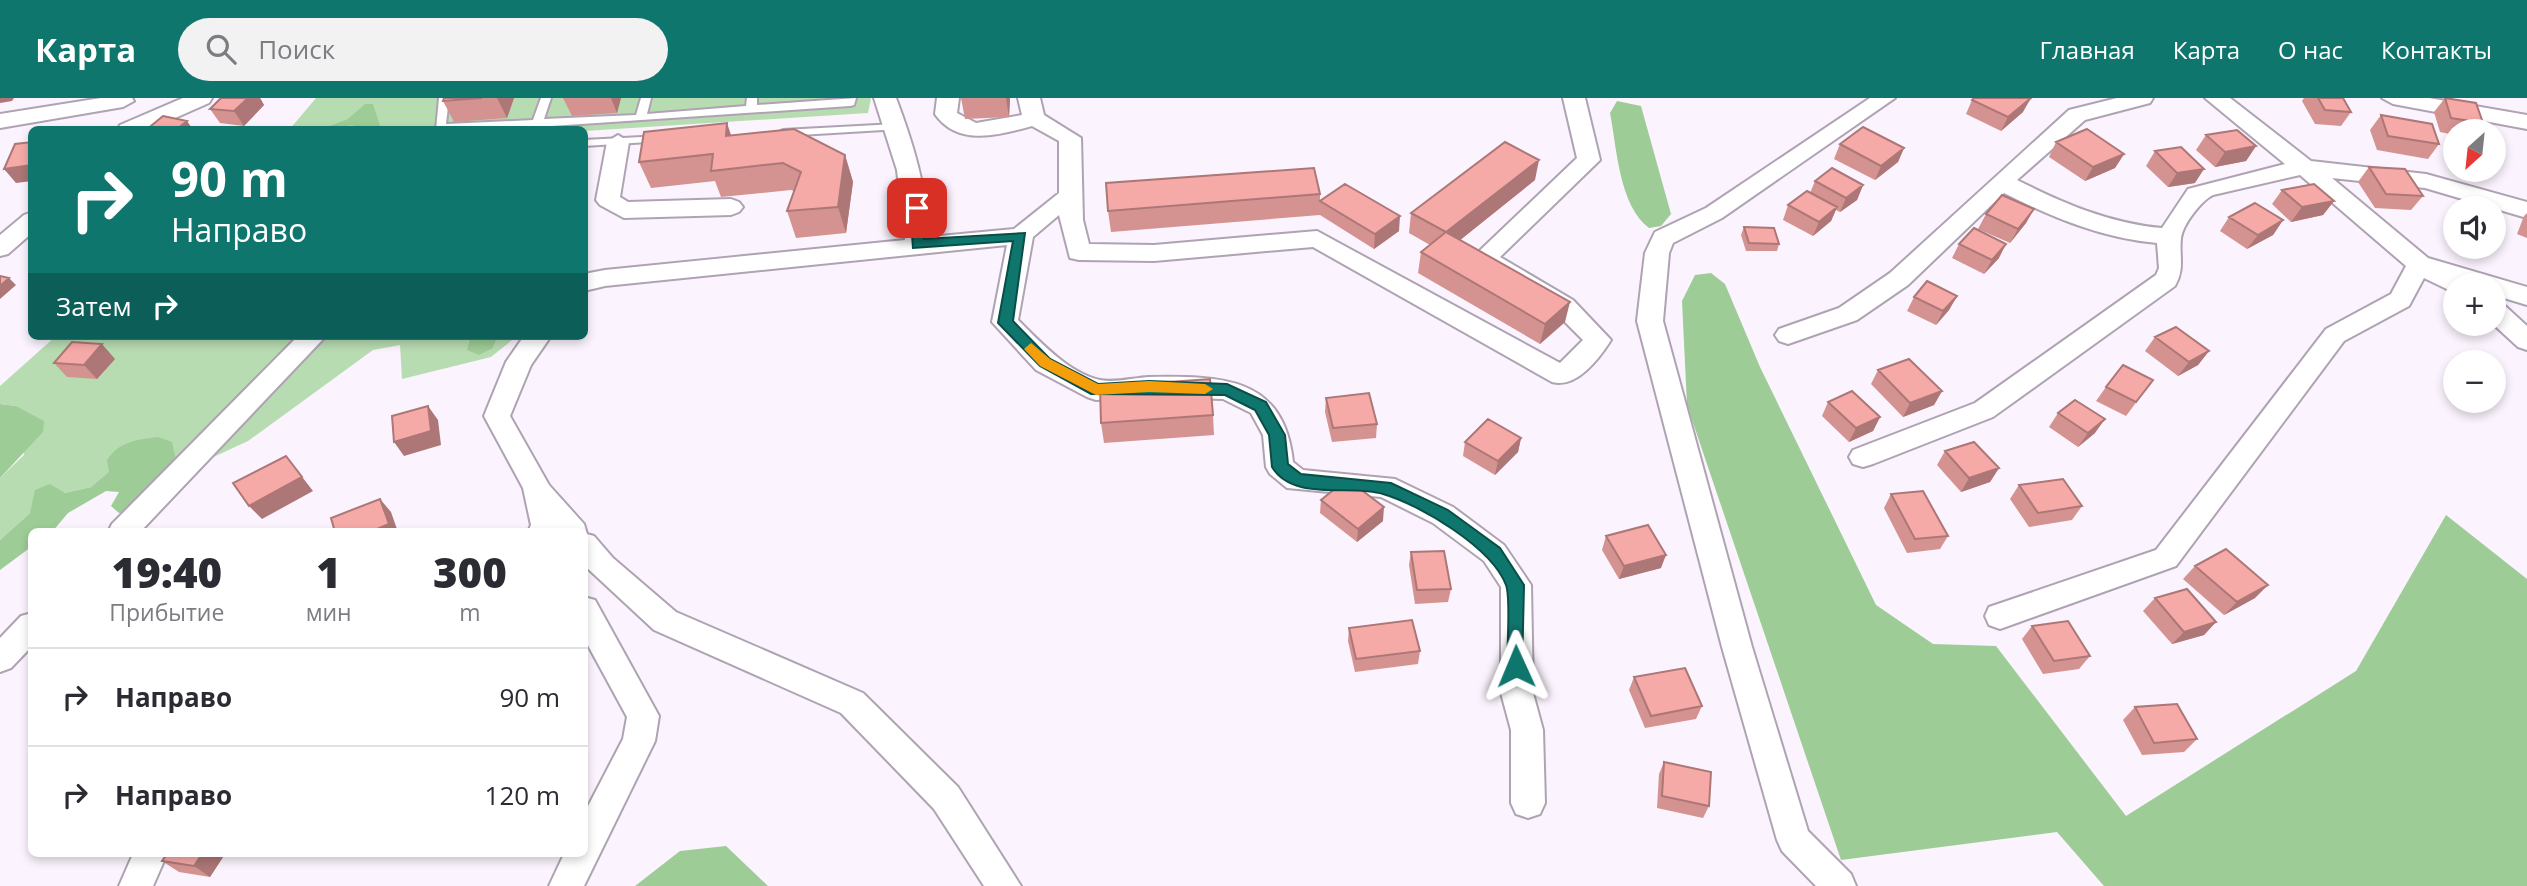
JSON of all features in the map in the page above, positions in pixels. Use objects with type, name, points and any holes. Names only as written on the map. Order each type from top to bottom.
[{"type":"street","points":[[137,126],[201,98]]},
{"type":"street","points":[[885,98],[897,127],[917,208],[917,244]]},
{"type":"street","points":[[948,98],[946,114],[952,122],[962,127],[1001,128],[1032,108],[1070,138],[1071,220],[1079,252],[1154,253],[1317,239],[1561,375],[1577,365],[1598,340],[1564,306],[1484,258],[1589,160],[1574,98]]},
{"type":"street","points":[[1839,886],[1794,840],[1737,647],[1650,321],[1657,253],[1663,238],[1714,213],[1884,98]]},
{"type":"street","points":[[1788,335],[1848,314],[1899,279],[2077,116],[2142,98]]},
{"type":"street","points":[[2216,98],[2331,188],[2419,264],[2443,278]]},
{"type":"street","points":[[2393,98],[2527,122]]},
{"type":"street","points":[[0,121],[124,100],[114,126]]},
{"type":"street","points":[[618,142],[608,200],[624,210],[731,207]]},
{"type":"street","points":[[1863,457],[1984,410],[2166,279],[2171,268],[2169,236],[2191,199],[2206,189],[2302,167],[2426,181],[2527,210]]},
{"type":"street","points":[[2002,182],[2091,225],[2113,231],[2169,236]]},
{"type":"street","points":[[588,282],[917,244],[1021,236],[1070,196]]},
{"type":"street","points":[[0,248],[28,224]]},
{"type":"street","points":[[1021,236],[1005,323],[1045,363],[1096,390],[1149,387],[1227,390],[1260,406],[1277,435],[1280,467],[1297,480],[1385,487],[1443,515],[1494,553],[1516,585],[1517,693],[1527,730],[1528,803]]},
{"type":"street","points":[[2419,264],[2449,273]]},
{"type":"street","points":[[2000,616],[2166,558],[2335,335],[2400,300],[2419,264]]},
{"type":"street","points":[[2506,290],[2527,296]]},
{"type":"street","points":[[2506,321],[2527,341]]},
{"type":"street","points":[[126,528],[309,340]]},
{"type":"street","points":[[535,340],[519,362],[497,416],[537,488],[552,528]]},
{"type":"street","points":[[588,549],[603,566],[665,621],[852,703],[946,798],[1004,886]]},
{"type":"street","points":[[588,616],[643,716],[639,741],[588,841]]},
{"type":"street","points":[[0,659],[28,629]]},
{"type":"street","points":[[136,886],[149,857]]},
{"type":"street","points":[[566,886],[580,857]]},
{"type":"lane","points":[[440,126],[444,98]]},
{"type":"lane","points":[[537,124],[546,98]]},
{"type":"lane","points":[[641,118],[646,98]]},
{"type":"lane","points":[[488,126],[641,118],[752,104],[850,103],[851,98]]},
{"type":"lane","points":[[771,133],[897,127]]},
{"type":"lane","points":[[588,143],[674,139]]},
{"type":"green space","points":[[316,98],[871,98],[868,113],[588,131],[588,126],[292,126]]},
{"type":"green space","points":[[1617,101],[1641,106],[1671,214],[1661,226],[1649,228],[1639,218],[1625,191],[1610,113]]},
{"type":"green space","points":[[365,104],[373,104],[380,126],[330,126],[348,119]]},
{"type":"green space","points":[[1711,273],[1725,284],[1760,367],[1876,605],[1933,644],[1996,646],[2126,816],[2356,671],[2446,515],[2527,579],[2527,886],[2104,886],[2057,832],[1841,860],[1687,405],[1682,301],[1695,275]]},
{"type":"green space","points":[[52,340],[471,340],[493,348],[496,340],[512,340],[491,357],[402,379],[400,345],[373,350],[248,441],[179,473],[110,472],[91,487],[65,493],[30,513],[0,540],[0,478],[24,455],[16,406],[0,404],[0,386]]},
{"type":"green space","points":[[470,340],[496,340],[493,348],[479,355],[467,350]]},
{"type":"green space","points":[[0,404],[16,406],[44,421],[43,432],[0,478]]},
{"type":"green space","points":[[158,437],[172,442],[179,473],[136,510],[119,513],[111,506],[119,492],[106,491],[68,513],[55,528],[28,528],[28,549],[0,570],[0,540],[30,513],[35,490],[50,484],[65,493],[91,487],[109,472],[107,460],[112,454],[123,445]]},
{"type":"green space","points":[[726,846],[768,886],[635,886],[680,851]]},
{"type":"building","points":[[221,98],[248,98],[234,111],[210,109]]},
{"type":"building","points":[[444,98],[482,98],[443,101]]},
{"type":"building","points":[[2031,98],[2008,117],[1972,100]]},
{"type":"building","points":[[2318,98],[2343,98],[2351,112],[2325,110]]},
{"type":"building","points":[[2445,98],[2476,103],[2482,119],[2457,119],[2451,118]]},
{"type":"building","points":[[2381,115],[2432,124],[2439,144],[2388,136]]},
{"type":"building","points":[[163,116],[187,121],[181,126],[151,126]]},
{"type":"building","points":[[727,123],[726,136],[794,129],[845,155],[838,207],[787,211],[801,172],[783,163],[711,171],[713,154],[639,162],[644,132]]},
{"type":"building","points":[[1863,127],[1904,148],[1881,166],[1840,144]]},
{"type":"building","points":[[2087,129],[2124,154],[2093,167],[2056,142]]},
{"type":"building","points":[[2237,130],[2256,146],[2225,152],[2206,135]]},
{"type":"building","points":[[28,142],[28,166],[4,169],[15,144]]},
{"type":"building","points":[[1505,142],[1539,160],[1446,232],[1411,213]]},
{"type":"building","points":[[2181,147],[2204,169],[2177,173],[2155,151]]},
{"type":"building","points":[[2369,167],[2405,169],[2423,196],[2386,194]]},
{"type":"building","points":[[1314,168],[1320,194],[1108,211],[1106,183]]},
{"type":"building","points":[[1832,168],[1863,185],[1846,198],[1815,181]]},
{"type":"building","points":[[1345,184],[1400,216],[1375,234],[1320,201]]},
{"type":"building","points":[[2314,184],[2334,201],[2302,207],[2282,190]]},
{"type":"building","points":[[1807,191],[1837,207],[1819,222],[1788,205]]},
{"type":"building","points":[[2002,195],[2034,209],[2018,229],[1986,214]]},
{"type":"building","points":[[2255,203],[2283,220],[2258,235],[2229,217]]},
{"type":"building","points":[[1744,227],[1774,228],[1779,244],[1749,243]]},
{"type":"building","points":[[1974,228],[2006,244],[1992,260],[1959,244]]},
{"type":"building","points":[[1446,232],[1570,302],[1545,324],[1421,252]]},
{"type":"building","points":[[0,276],[9,278],[0,286]]},
{"type":"building","points":[[1927,281],[1957,296],[1943,311],[1914,297]]},
{"type":"building","points":[[2176,327],[2209,351],[2189,362],[2155,337]]},
{"type":"building","points":[[72,342],[102,344],[84,365],[54,363]]},
{"type":"building","points":[[1909,359],[1942,391],[1910,403],[1878,370]]},
{"type":"building","points":[[2123,365],[2153,380],[2136,402],[2106,387]]},
{"type":"building","points":[[1210,379],[1213,415],[1101,423],[1100,387]]},
{"type":"building","points":[[1852,391],[1880,417],[1856,428],[1828,402]]},
{"type":"building","points":[[1369,393],[1377,424],[1333,428],[1326,398]]},
{"type":"building","points":[[2075,400],[2105,419],[2088,433],[2058,413]]},
{"type":"building","points":[[428,406],[431,431],[394,442],[392,416]]},
{"type":"building","points":[[1488,419],[1521,438],[1498,461],[1465,442]]},
{"type":"building","points":[[1974,442],[1999,468],[1969,478],[1945,451]]},
{"type":"building","points":[[286,456],[302,477],[249,506],[233,483]]},
{"type":"building","points":[[1347,479],[1384,507],[1358,529],[1321,500]]},
{"type":"building","points":[[2063,479],[2082,506],[2038,513],[2019,485]]},
{"type":"building","points":[[1923,491],[1948,536],[1915,539],[1891,494]]},
{"type":"building","points":[[380,499],[389,524],[380,528],[334,528],[331,518]]},
{"type":"building","points":[[1648,525],[1666,555],[1624,566],[1606,536]]},
{"type":"building","points":[[2226,549],[2268,585],[2237,602],[2195,566]]},
{"type":"building","points":[[1444,551],[1451,589],[1417,590],[1411,552]]},
{"type":"building","points":[[2187,589],[2216,622],[2184,632],[2155,598]]},
{"type":"building","points":[[1412,620],[1420,651],[1356,659],[1349,628]]},
{"type":"building","points":[[2068,621],[2090,656],[2054,661],[2032,626]]},
{"type":"building","points":[[1685,668],[1702,706],[1651,716],[1634,677]]},
{"type":"building","points":[[2177,704],[2197,739],[2154,743],[2135,707]]},
{"type":"building","points":[[1664,762],[1711,772],[1709,806],[1662,796]]},
{"type":"building","points":[[165,857],[200,857],[194,866],[162,861]]},
{"type":"slow traffic","points":[[1031,349],[1045,363],[1096,390],[1149,387],[1205,389]]},
{"type":"route","points":[[917,208],[917,244],[1021,236],[1005,323],[1045,363],[1096,390],[1149,387],[1227,390],[1260,406],[1277,435],[1280,467],[1297,480],[1385,487],[1443,515],[1494,553],[1516,585],[1516,666]]}]
